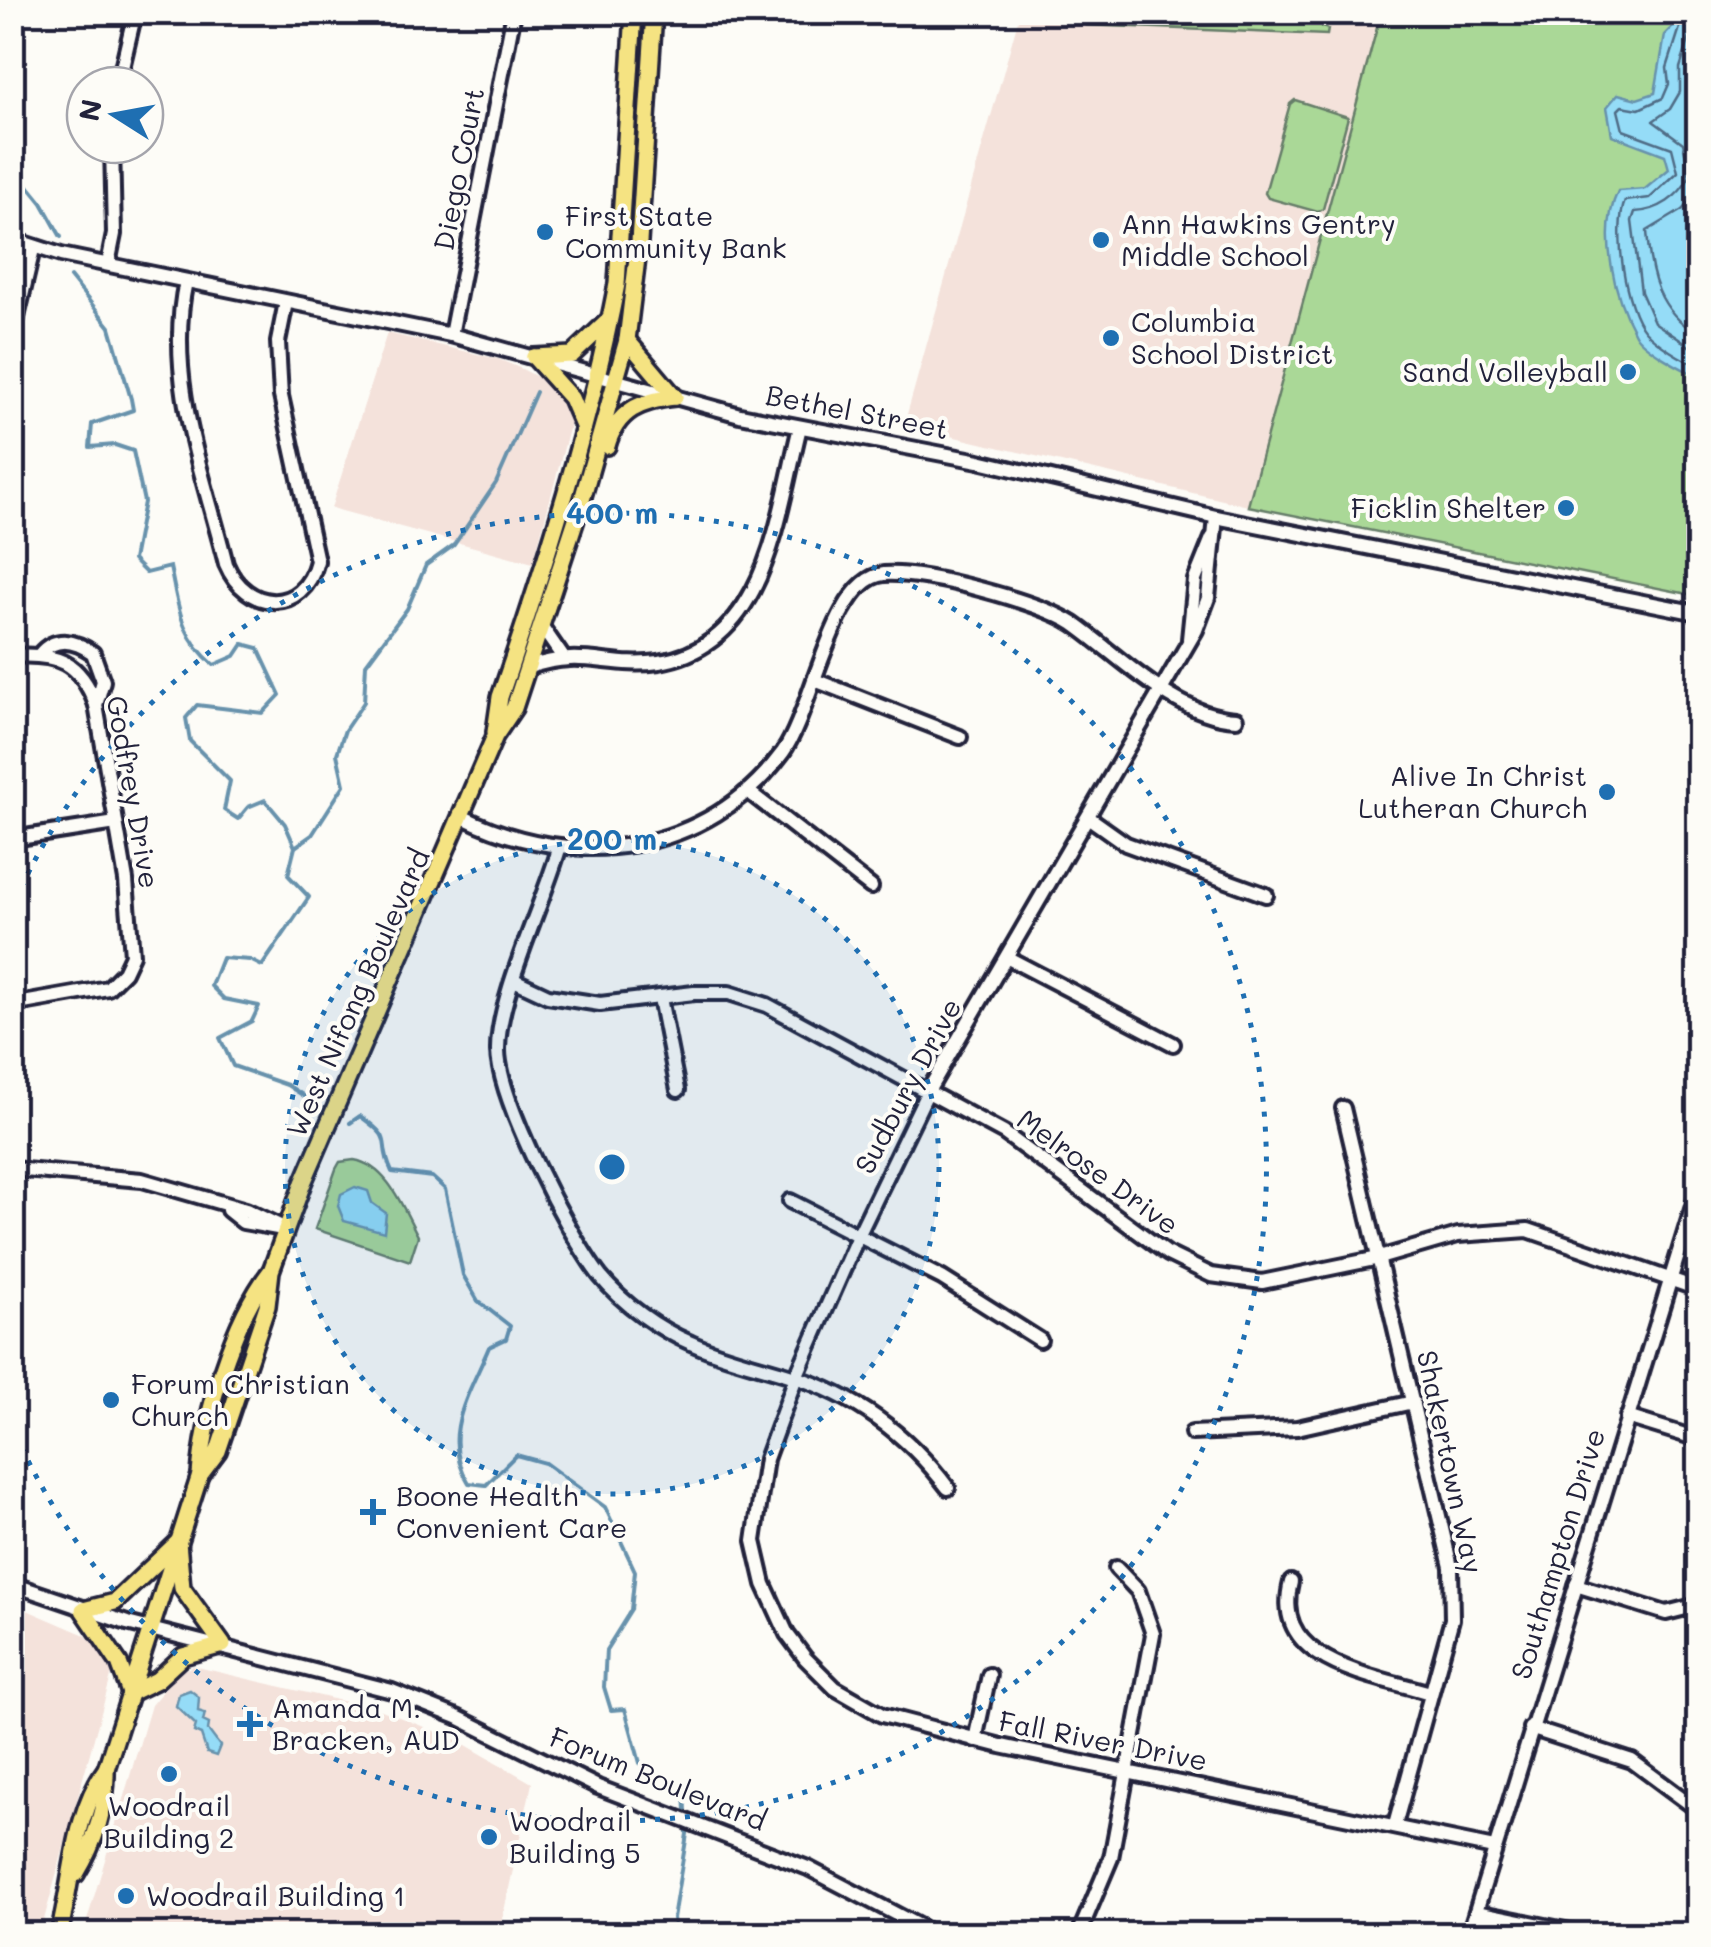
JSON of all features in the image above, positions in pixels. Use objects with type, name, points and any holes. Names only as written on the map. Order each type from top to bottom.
[{"type":"main road","name":"West Nifong Boulevard","points":[[58,1934],[91,1789],[106,1769],[200,1475],[202,1444],[240,1328],[252,1296],[270,1271],[494,736],[500,697],[598,374],[617,284],[634,12]]},
{"type":"main road","points":[[643,12],[641,58],[650,81]]},
{"type":"main road","name":"West Nifong Boulevard","points":[[494,736],[514,708],[529,667],[580,507],[626,340],[639,242],[654,12]]},
{"type":"main road","points":[[534,357],[572,355],[610,318]]},
{"type":"main road","points":[[626,340],[675,397]]},
{"type":"main road","points":[[534,357],[571,398],[583,426]]},
{"type":"main road","points":[[580,507],[592,496],[611,430],[625,412],[643,400],[675,397]]},
{"type":"main road","name":"West Nifong Boulevard","points":[[200,1475],[218,1451],[238,1394],[268,1306],[270,1271]]},
{"type":"main road","points":[[238,1394],[235,1372],[246,1336],[240,1328]]},
{"type":"main road","points":[[178,1542],[182,1588],[223,1646],[184,1656],[157,1680],[130,1693],[119,1663],[84,1610],[115,1602],[178,1542]]},
{"type":"street","points":[[122,65],[134,12]]},
{"type":"street","name":"Diego Court","points":[[451,335],[514,12]]},
{"type":"street","points":[[108,264],[114,234],[112,165]]},
{"type":"street","name":"Bethel Street","points":[[12,239],[33,249],[451,335],[800,427],[980,462],[1216,517],[1698,613]]},
{"type":"street","points":[[12,339],[33,249]]},
{"type":"street","points":[[186,282],[178,332],[178,367],[226,564],[241,590],[272,602],[284,601],[306,586],[316,560],[281,396],[278,342],[286,302]]},
{"type":"street","points":[[529,667],[562,656],[657,662],[702,648],[724,633],[742,613],[757,584],[800,427]]},
{"type":"street","name":"Sudbury Drive","points":[[764,1584],[754,1542],[758,1498],[796,1377],[926,1093],[1189,642],[1208,598],[1216,517]]},
{"type":"street","points":[[463,817],[559,849],[635,847],[696,828],[748,792],[785,749],[854,589],[865,579],[883,574],[918,575],[1070,622],[1202,712],[1236,719]]},
{"type":"street","points":[[542,627],[562,656]]},
{"type":"street","points":[[12,656],[40,654],[48,645],[65,641],[93,653],[104,681],[96,704]]},
{"type":"street","name":"Godfrey Drive","points":[[12,1005],[108,988],[124,972],[132,956],[96,704],[88,685],[70,663],[40,654]]},
{"type":"street","points":[[817,681],[960,738]]},
{"type":"street","points":[[748,792],[871,887]]},
{"type":"street","points":[[1088,818],[1144,852],[1266,895]]},
{"type":"street","points":[[12,838],[116,823]]},
{"type":"street","points":[[559,849],[501,1017],[498,1050],[502,1087],[602,1278],[660,1327],[690,1343],[796,1377],[887,1424],[920,1450],[948,1488]]},
{"type":"street","points":[[1008,958],[1173,1044]]},
{"type":"street","name":"Melrose Drive","points":[[514,980],[548,996],[600,1004],[729,994],[767,1006],[1004,1133],[1168,1254],[1210,1275],[1262,1282],[1379,1258],[1458,1235],[1528,1230],[1698,1289]]},
{"type":"street","points":[[660,998],[678,1090]]},
{"type":"street","name":"Shakertown Way","points":[[1343,1108],[1451,1567],[1452,1619],[1395,1825]]},
{"type":"street","points":[[12,1169],[142,1180],[226,1208],[244,1222],[286,1230]]},
{"type":"street","name":"Southampton Drive","points":[[1468,1934],[1698,1190]]},
{"type":"street","points":[[790,1201],[942,1278],[1040,1340]]},
{"type":"street","points":[[1192,1433],[1297,1428],[1413,1402]]},
{"type":"street","points":[[1628,1417],[1698,1439]]},
{"type":"street","points":[[1078,1934],[1111,1858],[1153,1634],[1138,1591],[1116,1568]]},
{"type":"street","points":[[1291,1582],[1285,1607],[1299,1639],[1326,1660],[1430,1693]]},
{"type":"street","name":"Forum Boulevard","points":[[12,1584],[84,1610],[392,1691],[457,1717],[598,1787],[808,1868],[934,1934]]},
{"type":"street","name":"Fall River Drive","points":[[764,1584],[787,1634],[835,1688],[882,1715],[975,1740],[1494,1848]]},
{"type":"street","points":[[1576,1585],[1666,1612],[1690,1607]]},
{"type":"street","points":[[975,1740],[989,1674]]},
{"type":"street","points":[[1530,1728],[1632,1761],[1698,1810]]},
{"type":"street","points":[[1476,1912],[1584,1934]]},
{"type":"shaded area","name":"Columbia School District","points":[[1020,13],[1381,13],[1248,506],[904,425]]},
{"type":"shaded area","points":[[387,333],[498,359],[522,369],[549,383],[573,414],[533,563],[331,508]]},
{"type":"shaded area","points":[[13,1604],[85,1635],[108,1657],[112,1673],[40,1934],[13,1934]]},
{"type":"shaded area","points":[[193,1666],[384,1711],[459,1741],[532,1783],[499,1934],[83,1934],[151,1705],[179,1672]]},
{"type":"green space","points":[[1337,13],[1322,27],[1328,29],[1327,35],[1086,25],[1087,14]]},
{"type":"green space","points":[[1381,13],[1698,13],[1698,596],[1248,506]]},
{"type":"green space","points":[[1295,100],[1348,117],[1323,209],[1318,212],[1268,198],[1265,193],[1290,104]]},
{"type":"green space","points":[[354,1160],[376,1170],[400,1201],[418,1236],[410,1261],[315,1229],[336,1169],[340,1162]]},
{"type":"green space","points":[[758,1925],[771,1934],[713,1934],[721,1927]]},
{"type":"water","points":[[1676,13],[1698,13],[1698,375],[1664,358],[1635,334],[1615,283],[1609,244],[1612,207],[1618,191],[1645,189],[1669,169],[1665,155],[1612,135],[1607,107],[1618,94],[1637,99],[1655,93],[1665,35],[1674,26]]},
{"type":"water","points":[[355,1187],[368,1191],[372,1203],[386,1213],[384,1232],[344,1221],[338,1206],[341,1194]]},
{"type":"water","points":[[190,1690],[199,1697],[198,1711],[205,1713],[203,1721],[209,1724],[208,1730],[220,1746],[216,1756],[207,1753],[201,1735],[194,1732],[196,1725],[176,1706],[179,1694]]},
{"type":"waterway","points":[[12,166],[42,203],[61,237]]},
{"type":"waterway","points":[[70,277],[110,327],[131,399],[133,410],[92,424],[90,447],[115,445],[133,451],[144,502],[133,560],[146,573],[170,567],[188,632],[214,665],[235,656],[243,644],[258,648],[280,695],[263,713],[197,705],[186,718],[190,741],[230,781],[224,810],[238,819],[248,807],[265,800],[285,824],[295,847]]},
{"type":"waterway","points":[[315,1103],[287,1085],[233,1066],[220,1038],[252,1021],[259,1006],[224,999],[211,986],[222,958],[250,960],[262,966],[309,897],[288,875],[295,847],[312,835],[344,785],[337,754],[345,730],[364,702],[366,664],[407,609],[426,565],[454,545],[496,483],[536,392]]},
{"type":"waterway","points":[[350,1123],[360,1116],[379,1131],[392,1172],[432,1177],[445,1189],[463,1275],[478,1301],[510,1326],[506,1339],[489,1347],[461,1415],[457,1448],[469,1483],[486,1485],[516,1455],[545,1463],[605,1507],[635,1571],[631,1610],[606,1650],[604,1687],[611,1710],[625,1709],[640,1763],[685,1789],[687,1834],[673,1918],[675,1934]]},
{"type":"place","name":"First State Community Bank","points":[[545,232]]},
{"type":"place","name":"Ann Hawkins Gentry Middle School","points":[[1101,240]]},
{"type":"place","name":"Columbia School District","points":[[1111,338]]},
{"type":"place","name":"Sand Volleyball","points":[[1628,372]]},
{"type":"place","name":"Ficklin Shelter","points":[[1566,508]]},
{"type":"place","name":"Alive In Christ Lutheran Church","points":[[1607,792]]},
{"type":"place","name":"Forum Christian Church","points":[[111,1400]]},
{"type":"place","name":"Boone Health Convenient Care","points":[[373,1512]]},
{"type":"place","name":"Amanda M. Bracken, AUD","points":[[250,1724]]},
{"type":"place","name":"Woodrail Building 2","points":[[169,1774]]},
{"type":"place","name":"Woodrail Building 5","points":[[489,1837]]},
{"type":"place","name":"Woodrail Building 1","points":[[126,1896]]}]
